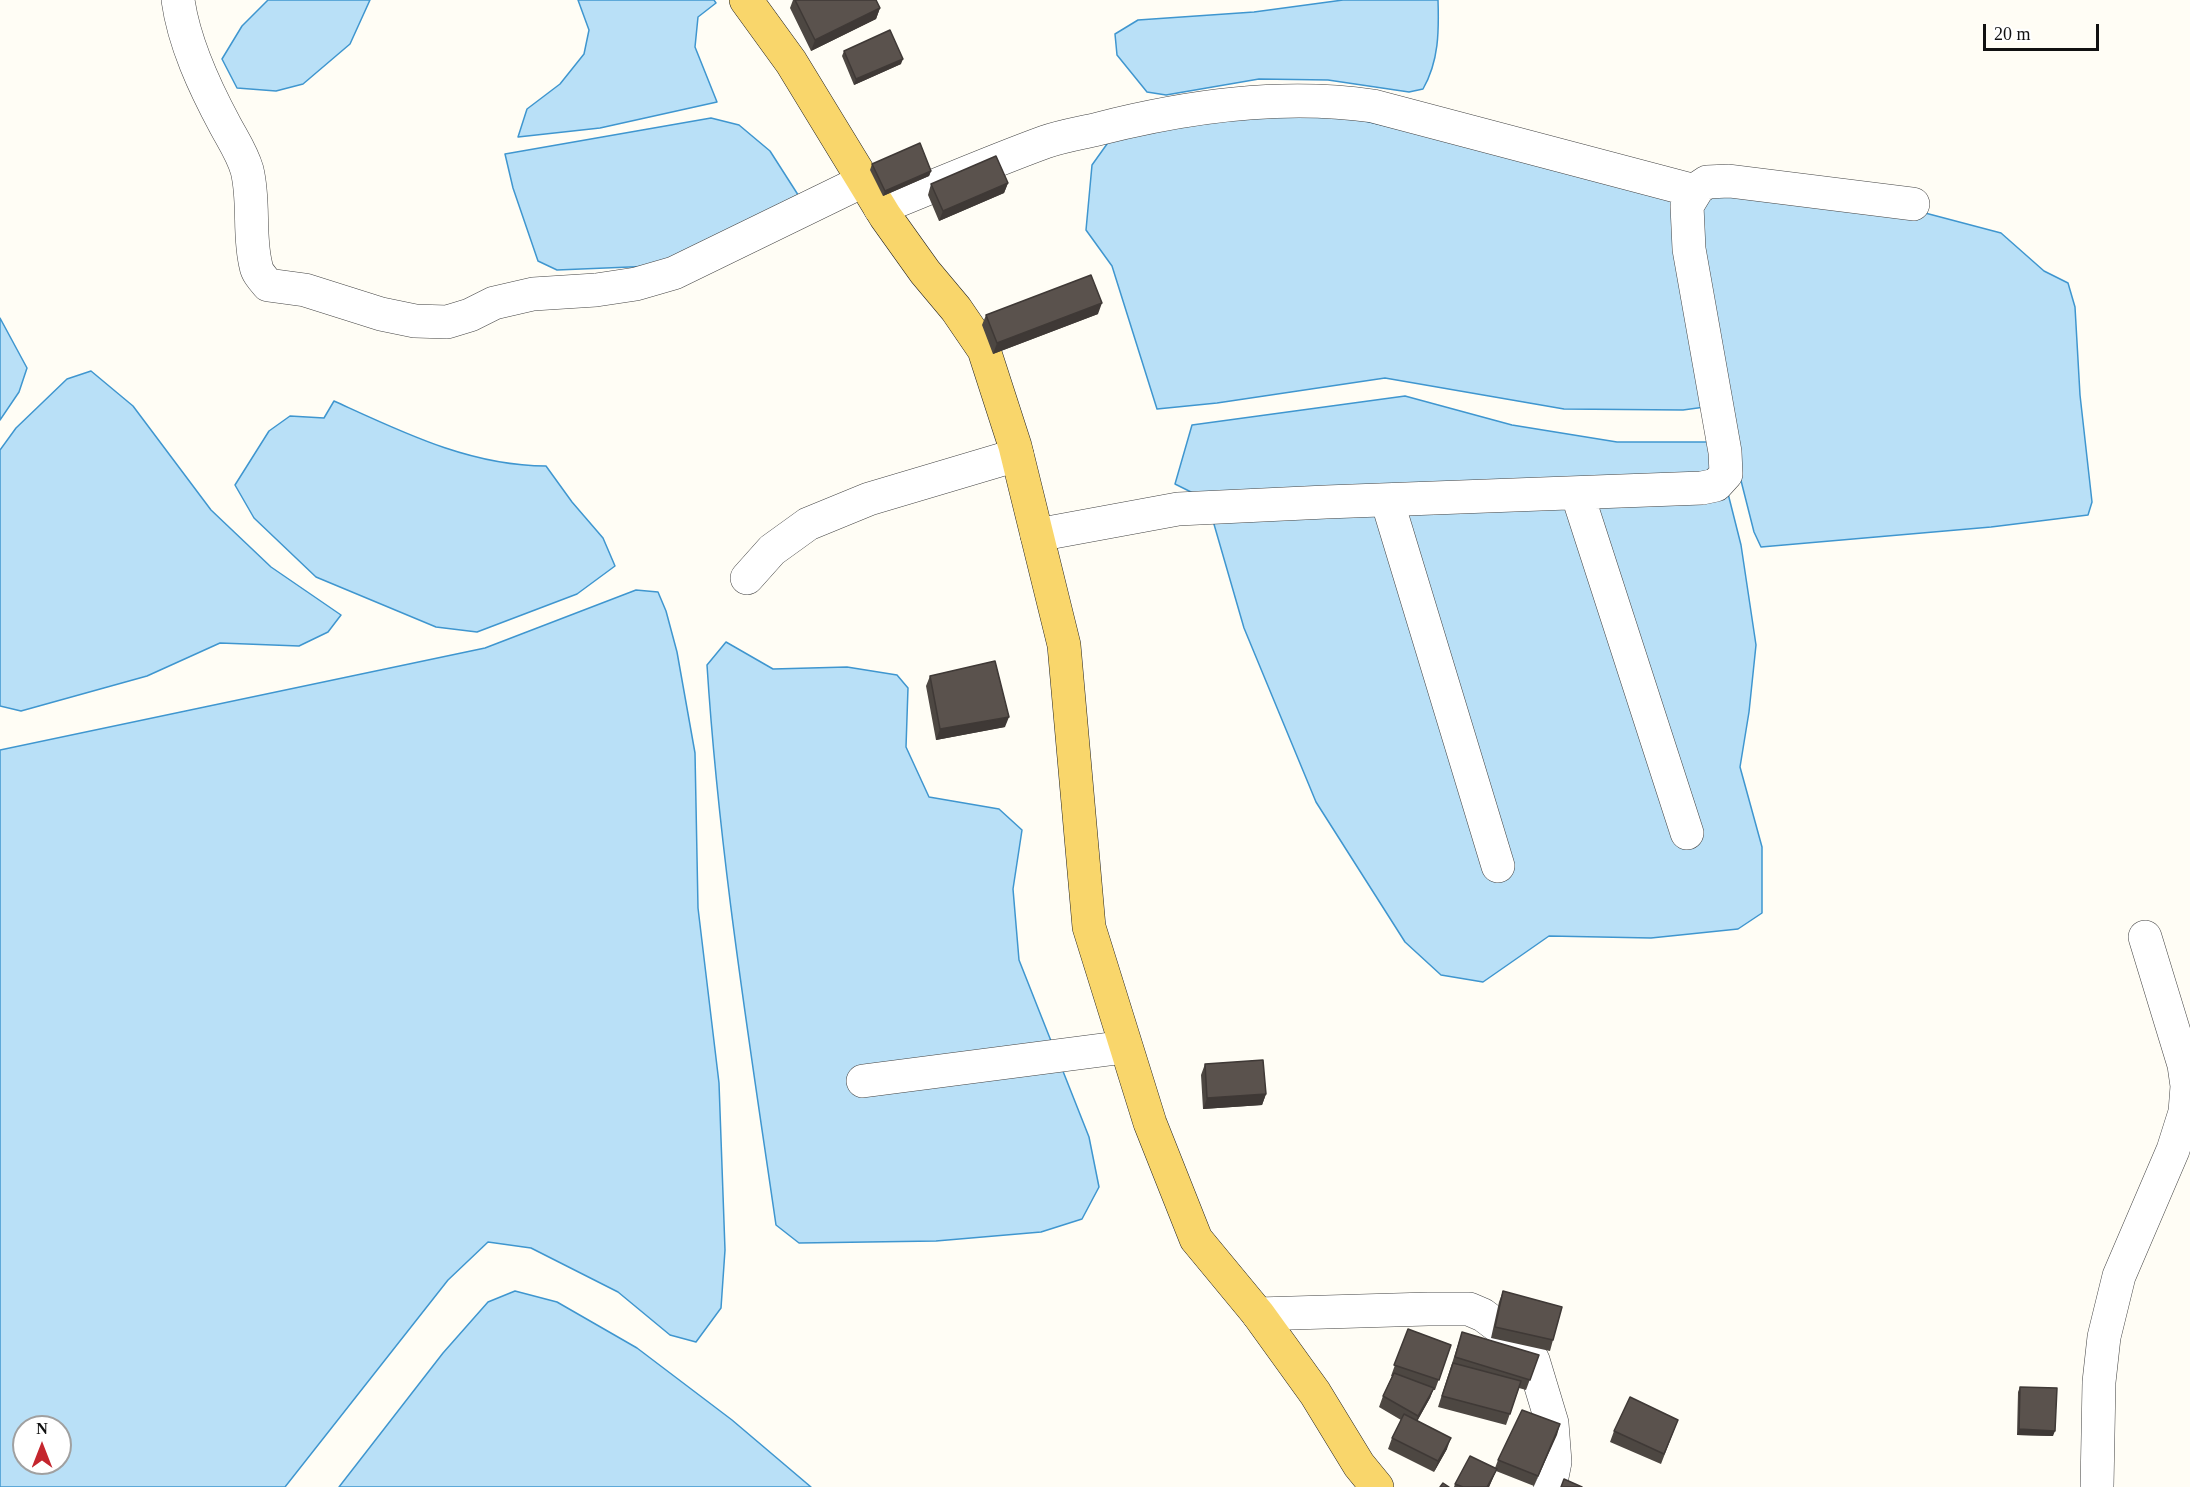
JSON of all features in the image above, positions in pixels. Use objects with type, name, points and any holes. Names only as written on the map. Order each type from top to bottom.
[{"type":"main road","points":[[746,0],[790,62],[880,208],[984,350],[1017,455],[1064,645],[1089,927],[1150,1123],[1196,1239],[1258,1314],[1315,1393],[1359,1464],[1377,1487]]},
{"type":"street","points":[[178,0],[196,65],[247,170],[252,205],[256,269],[268,285],[305,291],[381,314],[415,321],[447,322],[470,315],[494,303],[533,294],[596,290],[636,284],[674,273],[863,180]]},
{"type":"street","points":[[880,208],[1047,142],[1146,116],[1236,103],[1272,101],[1342,102],[1373,106],[1695,191]]},
{"type":"street","points":[[1037,535],[1178,509],[1702,488],[1716,485],[1726,474],[1725,452],[1689,249],[1687,206],[1695,191],[1707,182],[1729,181],[1913,204]]},
{"type":"street","points":[[747,578],[772,550],[808,524],[869,499],[1017,455]]},
{"type":"street","points":[[1577,493],[1687,833]]},
{"type":"street","points":[[1387,500],[1498,866]]},
{"type":"street","points":[[2097,1487],[2099,1382],[2104,1337],[2120,1276],[2173,1150],[2185,1112],[2187,1086],[2184,1065],[2145,937]]},
{"type":"street","points":[[863,1081],[1125,1047]]},
{"type":"street","points":[[1258,1314],[1469,1309],[1483,1315],[1503,1330],[1533,1360],[1552,1423],[1555,1462],[1550,1487]]},
{"type":"water","points":[[268,0],[370,0],[350,44],[303,84],[276,91],[237,88],[222,59],[242,26]]},
{"type":"water","points":[[578,0],[714,0],[716,3],[698,17],[695,47],[717,102],[600,128],[518,137],[527,109],[560,84],[584,54],[589,30]]},
{"type":"water","points":[[1343,0],[1438,0],[1435,57],[1423,89],[1409,92],[1328,80],[1259,79],[1166,95],[1147,92],[1117,55],[1115,34],[1138,20],[1254,12]]},
{"type":"water","points":[[1284,102],[1677,194],[1705,407],[1683,410],[1564,409],[1385,378],[1217,403],[1157,409],[1112,266],[1086,230],[1092,165],[1117,130]]},
{"type":"water","points":[[711,118],[739,125],[770,151],[802,201],[654,266],[557,270],[538,261],[513,188],[505,154]]},
{"type":"water","points":[[1704,191],[1910,209],[2001,233],[2044,271],[2068,283],[2075,307],[2080,395],[2092,502],[2088,515],[1991,527],[1761,547],[1754,532],[1733,449],[1694,239]]},
{"type":"water","points":[[0,318],[27,368],[19,392],[0,420]]},
{"type":"water","points":[[91,371],[133,406],[211,510],[271,567],[341,615],[328,632],[299,646],[220,643],[147,676],[21,711],[0,706],[0,450],[16,428],[67,379]]},
{"type":"water","points":[[1405,396],[1512,425],[1617,442],[1715,442],[1741,545],[1756,645],[1740,767],[1762,847],[1762,913],[1738,929],[1651,938],[1549,936],[1483,982],[1441,975],[1405,942],[1316,802],[1244,628],[1207,500],[1175,484],[1192,425]]},
{"type":"water","points":[[334,401],[411,435],[463,454],[490,460],[546,466],[572,502],[603,538],[615,566],[577,594],[477,632],[436,627],[316,577],[254,518],[235,485],[269,431],[290,416],[324,418]]},
{"type":"water","points":[[636,590],[658,592],[666,611],[677,652],[695,753],[698,908],[719,1083],[725,1250],[721,1308],[696,1342],[670,1335],[618,1292],[531,1248],[488,1242],[448,1280],[285,1487],[0,1487],[0,750],[485,648]]},
{"type":"water","points":[[726,642],[773,669],[847,667],[897,675],[908,688],[906,747],[929,797],[999,809],[1022,830],[1013,889],[1019,960],[1089,1137],[1099,1187],[1082,1219],[1041,1232],[936,1241],[799,1243],[776,1225],[736,946],[712,735],[707,665]]},
{"type":"water","points":[[515,1291],[557,1302],[637,1348],[732,1420],[811,1487],[339,1487],[443,1353],[488,1302]]},
{"type":"building","points":[[795,0],[876,0],[880,8],[815,40]]},
{"type":"building","points":[[890,30],[903,59],[856,79],[844,51]]},
{"type":"building","points":[[920,143],[931,171],[885,191],[872,164]]},
{"type":"building","points":[[996,156],[1008,183],[943,211],[931,184]]},
{"type":"building","points":[[1091,275],[1102,303],[997,343],[986,315]]},
{"type":"building","points":[[995,661],[1009,717],[940,729],[930,676]]},
{"type":"building","points":[[1263,1060],[1266,1094],[1207,1098],[1205,1064]]},
{"type":"building","points":[[1503,1291],[1562,1307],[1553,1340],[1495,1327]]},
{"type":"building","points":[[1408,1329],[1451,1345],[1439,1380],[1394,1365]]},
{"type":"building","points":[[1462,1332],[1539,1355],[1530,1380],[1455,1357]]},
{"type":"building","points":[[1453,1363],[1521,1381],[1510,1414],[1442,1396]]},
{"type":"building","points":[[1394,1373],[1434,1388],[1418,1416],[1383,1396]]},
{"type":"building","points":[[2020,1387],[2057,1388],[2055,1431],[2019,1429]]},
{"type":"building","points":[[1630,1397],[1678,1420],[1664,1454],[1614,1431]]},
{"type":"building","points":[[1522,1410],[1560,1424],[1538,1476],[1498,1460]]},
{"type":"building","points":[[1404,1414],[1451,1438],[1438,1461],[1392,1438]]},
{"type":"building","points":[[1470,1456],[1497,1469],[1487,1487],[1463,1487],[1455,1484]]},
{"type":"building","points":[[1564,1479],[1582,1487],[1561,1487]]}]
